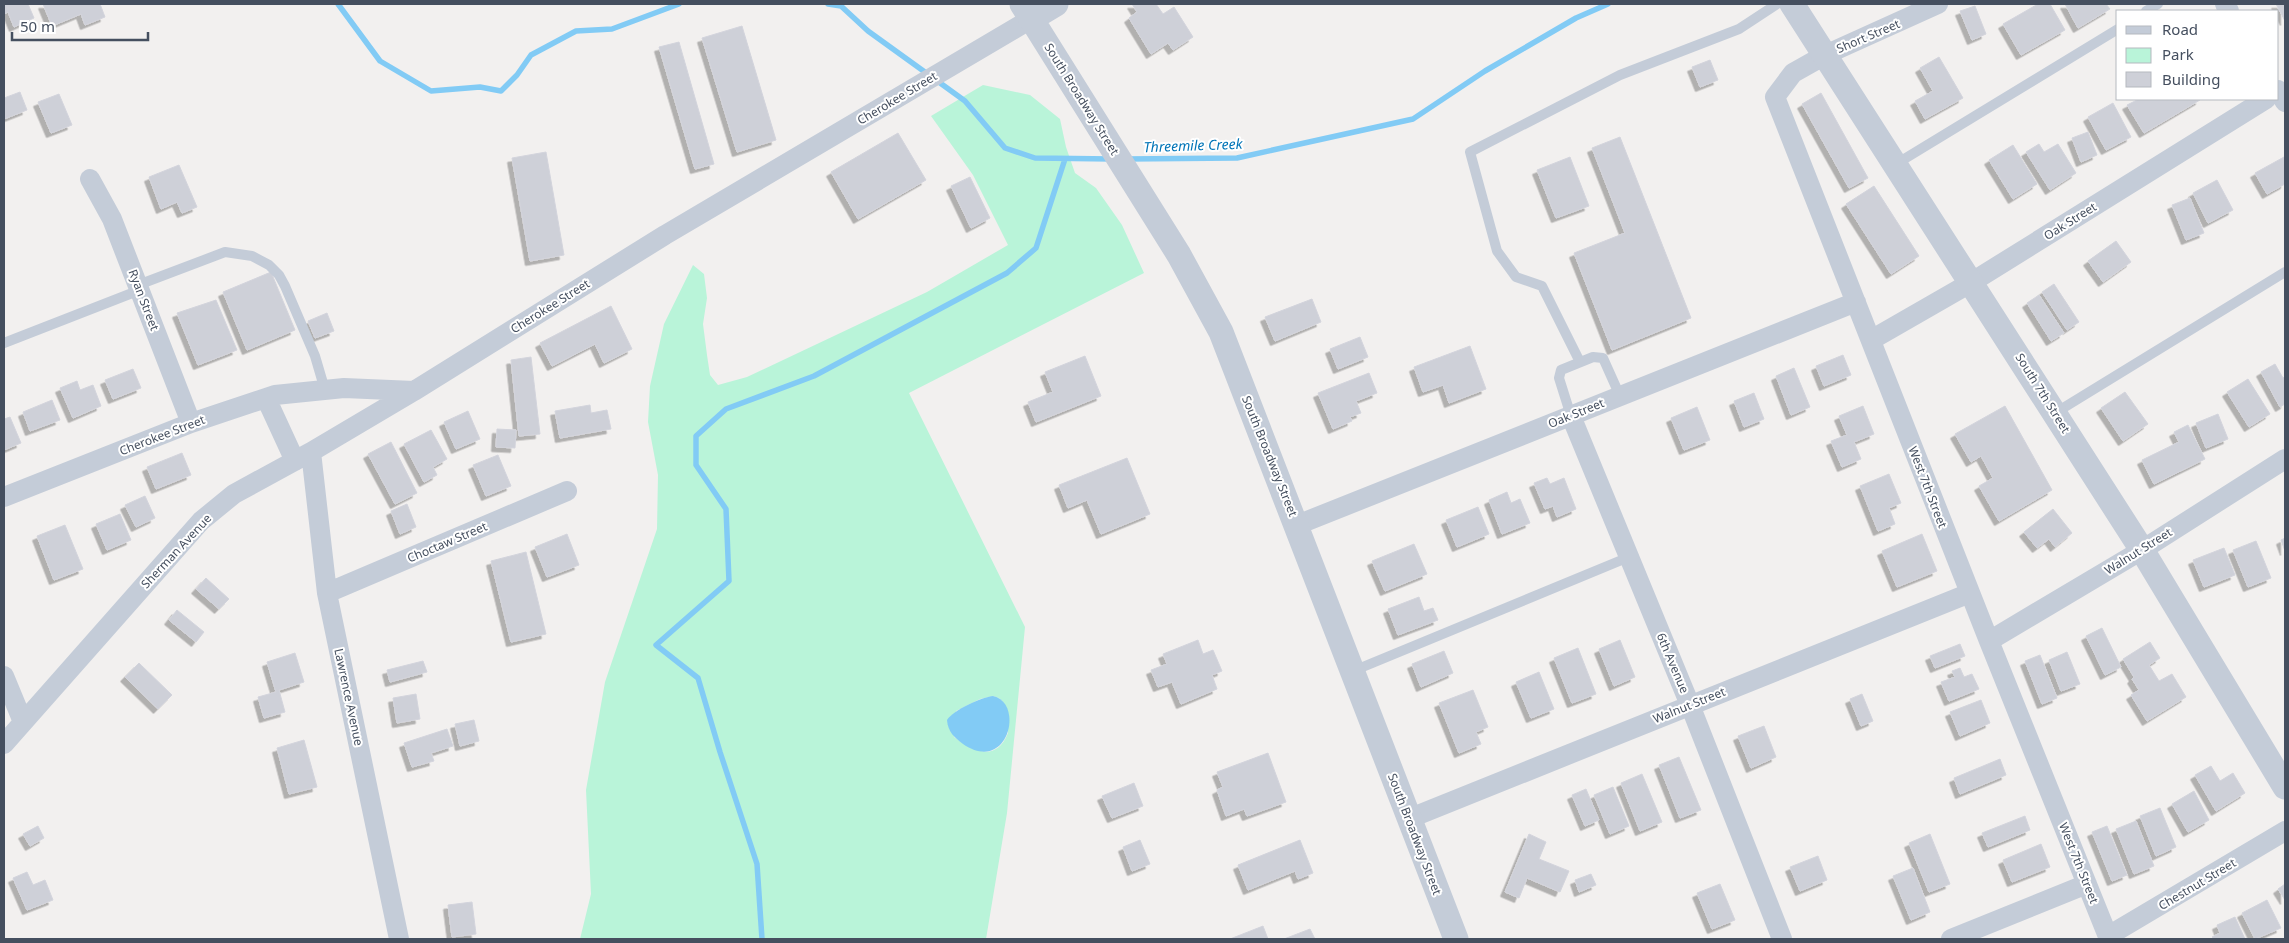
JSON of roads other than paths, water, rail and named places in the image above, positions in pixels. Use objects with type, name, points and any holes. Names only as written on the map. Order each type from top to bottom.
[{"type":"street","name":"Cherokee Street","points":[[4,497],[191,423],[275,395],[344,388],[414,391],[665,235],[958,62],[1027,11],[1056,4]]},
{"type":"street","name":"South 7th Street","points":[[1792,4],[1972,282],[2142,550],[2285,787]]},
{"type":"street","name":"Short Street","points":[[1825,54],[1938,4]]},
{"type":"street","name":"South Broadway Street","points":[[1027,11],[1179,255],[1220,332],[1297,525],[1408,819],[1456,939]]},
{"type":"street","name":"West 7th Street","points":[[1825,54],[1793,73],[1775,97],[2108,938]]},
{"type":"street","name":"Oak Street","points":[[1871,340],[1972,282],[2264,100]]},
{"type":"street","name":"Ryan Street","points":[[90,179],[112,219],[191,423]]},
{"type":"street","name":"Oak Street","points":[[1297,525],[1856,302]]},
{"type":"street","name":"Sherman Avenue","points":[[4,744],[202,521],[234,494],[304,457],[414,391]]},
{"type":"street","name":"Lawrence Avenue","points":[[266,398],[304,457],[327,593],[399,939]]},
{"type":"street","name":"6th Avenue","points":[[1570,416],[1690,705],[1782,939]]},
{"type":"street","name":"Walnut Street","points":[[1989,641],[2142,550],[2285,458]]},
{"type":"street","name":"Choctaw Street","points":[[327,593],[567,491]]},
{"type":"street","name":"Walnut Street","points":[[1408,819],[1970,593]]},
{"type":"street","points":[[4,676],[23,722]]},
{"type":"street","name":"Chestnut Street","points":[[2108,938],[2285,832]]},
{"type":"street","points":[[1951,939],[2088,884]]},
{"type":"lane","points":[[1580,362],[1542,286],[1516,277],[1498,251],[1470,152],[1620,75],[1739,29],[1777,4]]},
{"type":"lane","points":[[1896,164],[2116,30]]},
{"type":"lane","points":[[4,343],[225,252],[252,256],[269,264],[279,274],[315,356],[325,390]]},
{"type":"lane","points":[[2055,413],[2285,272]]},
{"type":"lane","points":[[1570,416],[1559,378],[1561,370],[1580,362],[1593,357],[1603,358],[1620,396]]},
{"type":"lane","points":[[1352,671],[1448,634],[1629,557]]},
{"type":"water","points":[[993,696],[1003,701],[1008,711],[1007,734],[1001,744],[991,751],[979,751],[963,744],[954,736],[950,731],[947,720],[955,712],[968,705]]},
{"type":"waterway","name":"Threemile Creek","points":[[338,4],[380,61],[431,91],[480,87],[501,91],[517,75],[531,55],[576,31],[612,29],[679,4]]},
{"type":"waterway","name":"Threemile Creek","points":[[828,4],[841,6],[868,31],[929,75]]},
{"type":"waterway","name":"Threemile Creek","points":[[1126,159],[1237,158],[1413,119],[1485,71],[1576,18],[1608,4]]},
{"type":"waterway","name":"Threemile Creek","points":[[936,80],[965,101],[1005,148],[1035,158],[1112,159]]},
{"type":"waterway","points":[[762,939],[757,864],[698,678],[656,645],[729,581],[726,509],[696,465],[696,436],[726,409],[814,376],[1007,273],[1036,248],[1065,159]]}]
